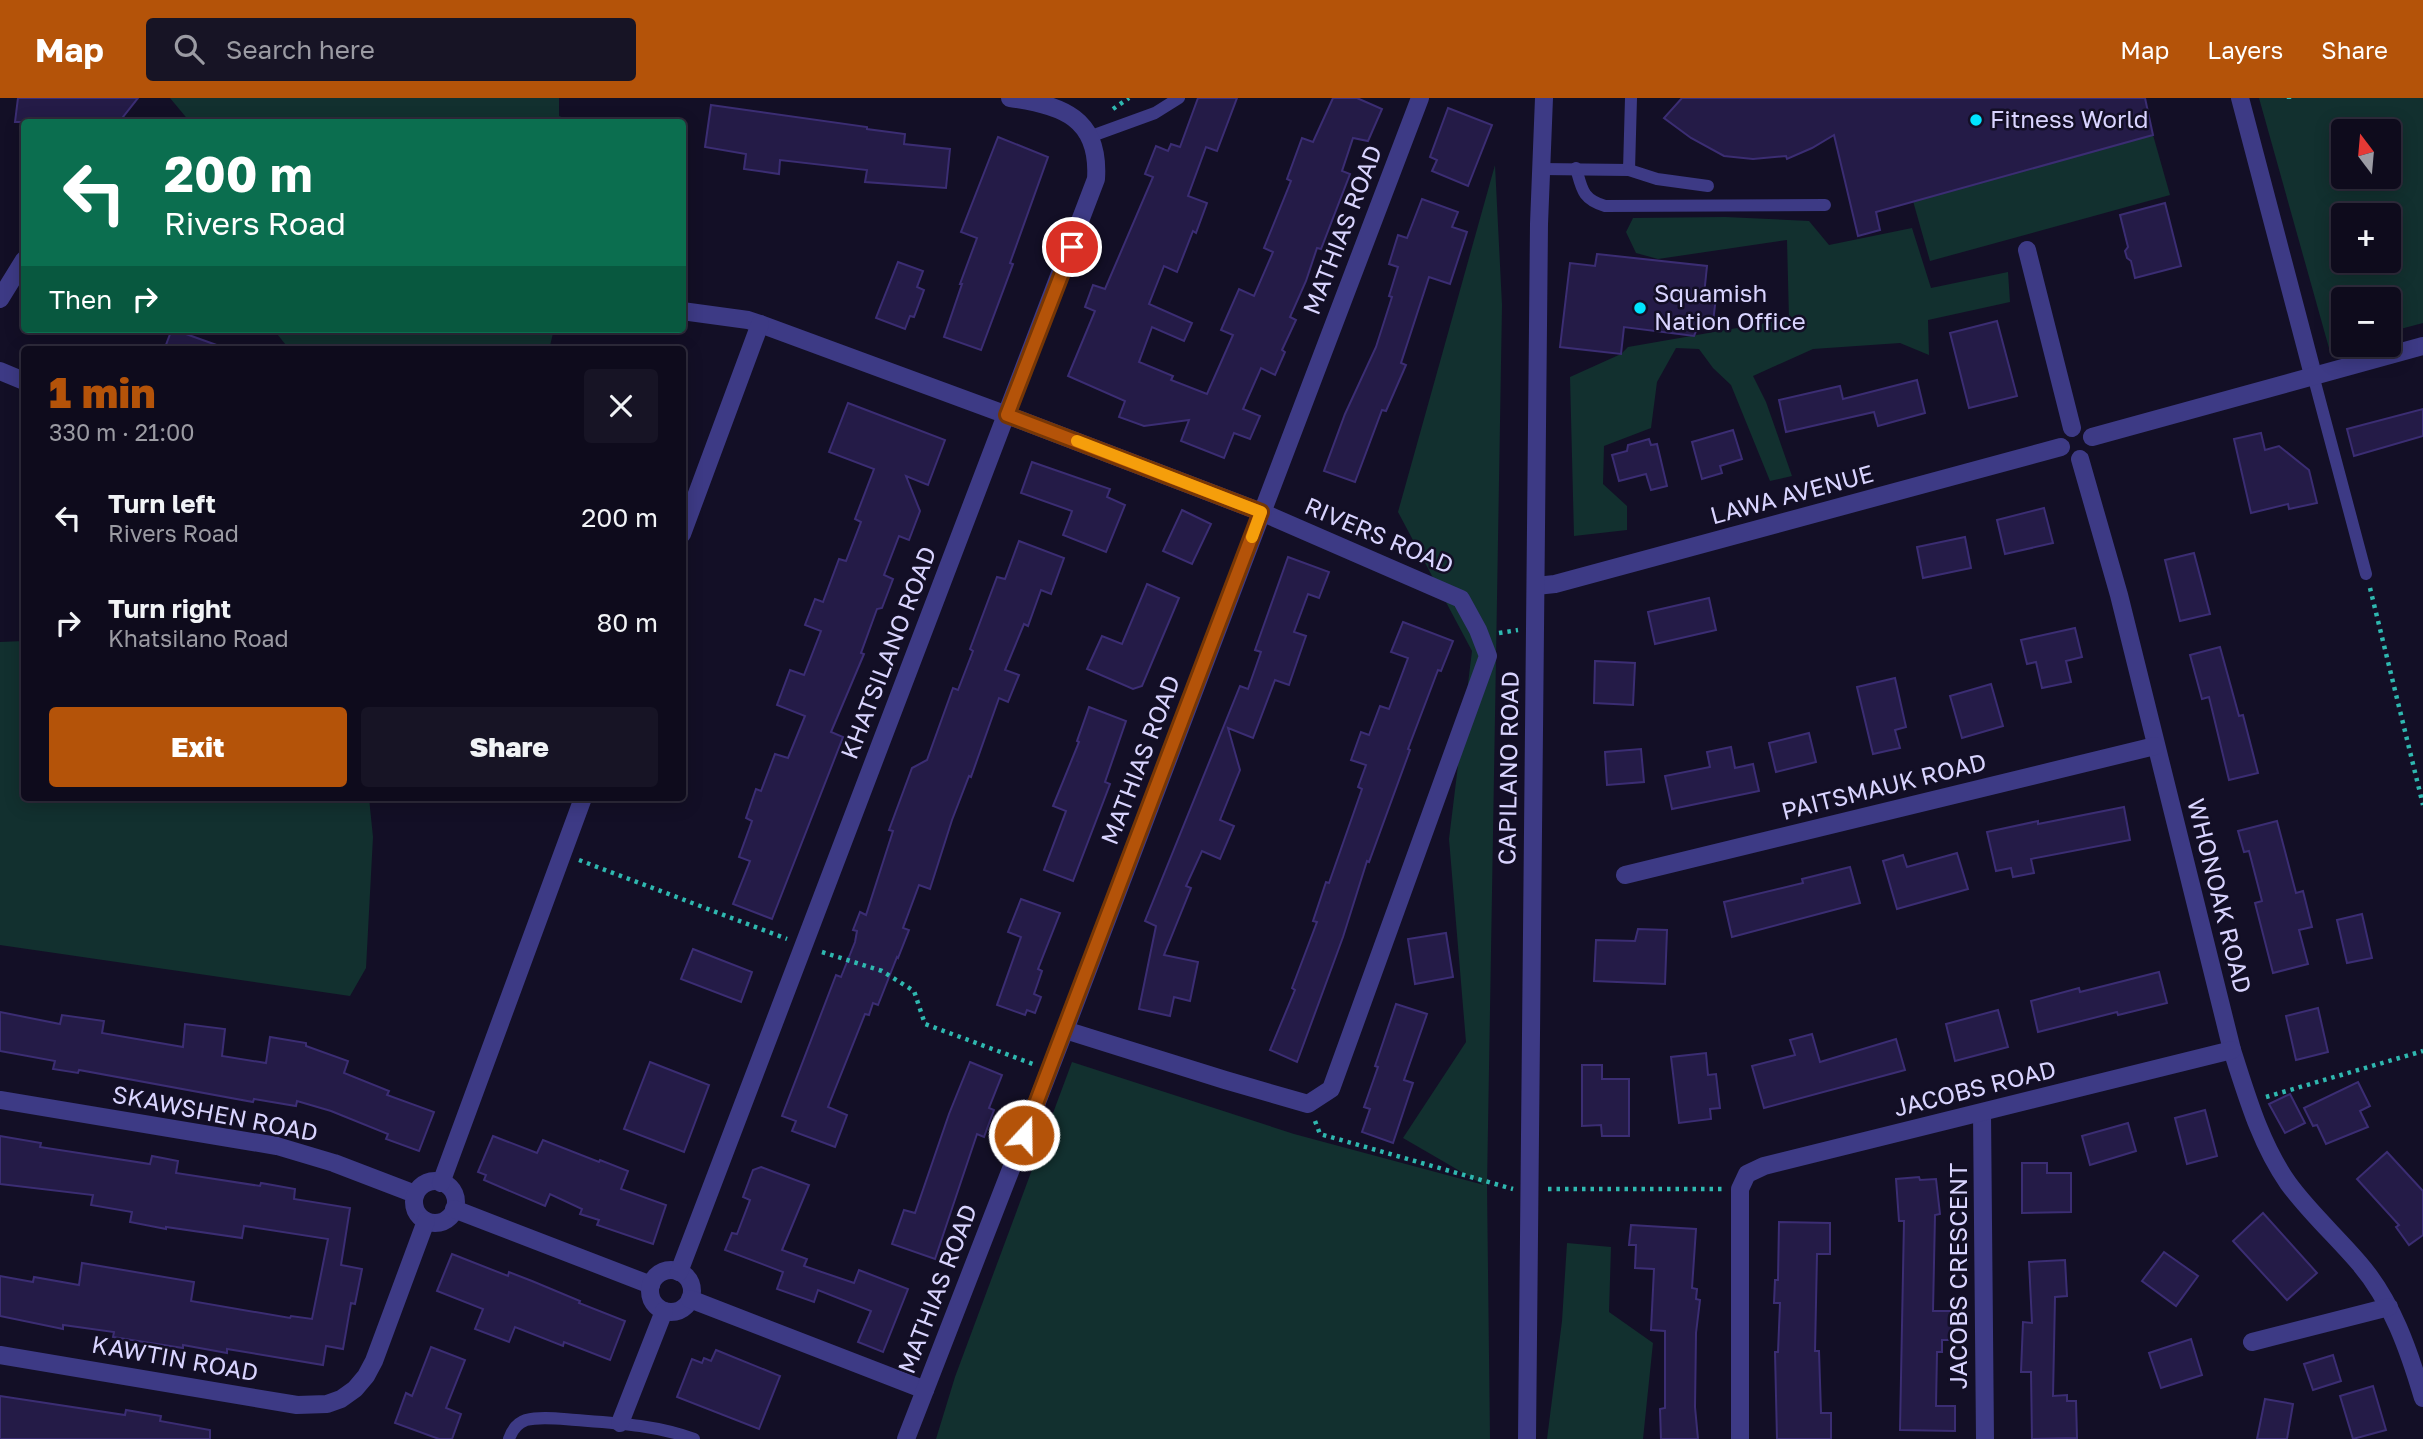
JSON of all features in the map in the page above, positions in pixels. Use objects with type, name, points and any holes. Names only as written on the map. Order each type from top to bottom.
[{"type":"street","points":[[1010,98],[1052,105],[1075,120],[1089,137]]},
{"type":"street","name":"MATHIAS ROAD","points":[[906,1439],[1050,1070],[1420,98]]},
{"type":"street","name":"CAPILANO ROAD","points":[[1527,1439],[1544,98]]},
{"type":"street","points":[[2240,98],[2313,374]]},
{"type":"street","name":"KHATSILANO ROAD","points":[[679,1272],[1096,179],[1095,151],[1089,137]]},
{"type":"street","points":[[2027,250],[2071,428]]},
{"type":"street","points":[[0,299],[21,265]]},
{"type":"street","name":"RIVERS ROAD","points":[[686,312],[748,320],[1007,415],[1261,512],[1461,599],[1488,656],[1331,1088],[1308,1104]]},
{"type":"street","points":[[686,523],[760,324]]},
{"type":"street","points":[[2092,437],[2313,374],[2423,346]]},
{"type":"street","points":[[0,371],[21,380]]},
{"type":"street","points":[[2071,428],[2082,428],[2092,437],[2091,452],[2080,459],[2067,457],[2061,447],[2063,435],[2071,428]]},
{"type":"street","name":"LAWA AVENUE","points":[[1536,586],[1555,584],[2061,447]]},
{"type":"street","name":"WHONOAK ROAD","points":[[2080,459],[2119,595],[2232,1050],[2249,1102],[2270,1154],[2288,1183],[2361,1265],[2389,1307],[2409,1353],[2423,1398]]},
{"type":"street","name":"PAITSMAUK ROAD","points":[[1625,875],[2155,746]]},
{"type":"street","points":[[443,1175],[453,1193],[454,1209],[450,1217],[443,1222],[426,1221],[417,1214],[415,1194],[443,1175],[582,801]]},
{"type":"street","points":[[1065,1030],[1308,1104]]},
{"type":"street","name":"JACOBS ROAD","points":[[1740,1189],[1748,1174],[1764,1166],[2232,1050]]},
{"type":"street","name":"SKAWSHEN ROAD","points":[[0,1100],[276,1146],[334,1163],[415,1194]]},
{"type":"street","name":"JACOBS CRESCENT","points":[[1982,1112],[1985,1439]]},
{"type":"street","points":[[1740,1189],[1740,1439]]},
{"type":"street","points":[[454,1209],[651,1285]]},
{"type":"street","name":"KAWTIN ROAD","points":[[0,1355],[297,1405],[327,1404],[341,1399],[355,1389],[374,1361],[426,1221]]},
{"type":"street","points":[[662,1272],[679,1272],[690,1283],[690,1300],[679,1310],[664,1311],[655,1305],[650,1295],[651,1285],[655,1277],[662,1272]]},
{"type":"street","points":[[690,1300],[925,1390]]},
{"type":"street","points":[[2252,1342],[2389,1307]]},
{"type":"street","points":[[621,1423],[664,1311]]},
{"type":"lane","points":[[1089,137],[1155,113],[1179,98]]},
{"type":"lane","points":[[1629,170],[1631,98]]},
{"type":"lane","points":[[1576,168],[1582,190],[1588,199],[1605,206],[1825,205]]},
{"type":"lane","points":[[1541,169],[1629,170],[1657,179],[1708,186]]},
{"type":"lane","points":[[2313,374],[2366,574]]},
{"type":"lane","points":[[509,1439],[517,1424],[527,1419],[621,1423],[678,1433],[694,1439]]},
{"type":"path","points":[[2366,574],[2423,805]]},
{"type":"path","points":[[562,854],[804,945],[882,971],[914,991],[925,1024],[1050,1070]]},
{"type":"path","points":[[2249,1102],[2423,1051]]},
{"type":"path","points":[[1308,1104],[1320,1134],[1508,1188]]},
{"type":"path","points":[[1542,1189],[1740,1189]]},
{"type":"green space","points":[[170,98],[559,98],[559,116],[567,119],[188,119]]},
{"type":"green space","points":[[2259,98],[2423,98],[2423,323],[2401,329],[2401,287],[2331,287],[2331,347]]},
{"type":"green space","points":[[2153,135],[2170,195],[1930,261],[1913,201]]},
{"type":"green space","points":[[1495,165],[1502,305],[1487,1186],[1490,1439],[936,1439],[955,1377],[1072,1062],[1294,1134],[1484,1185],[1403,1138],[1466,1042],[1449,839],[1472,651],[1398,512]]},
{"type":"green space","points":[[1725,217],[1809,221],[1829,245],[1912,228],[1931,288],[2008,272],[2010,302],[1928,320],[1929,355],[1900,343],[1813,349],[1753,376],[1766,402],[1792,476],[1770,481],[1731,385],[1713,368],[1699,349],[1676,348],[1657,382],[1651,428],[1604,446],[1603,484],[1627,506],[1627,530],[1574,536],[1570,377],[1621,354],[1628,347],[1789,319],[1787,240],[1658,259],[1636,253],[1626,232],[1633,218]]},
{"type":"green space","points":[[276,333],[553,333],[550,346],[287,346]]},
{"type":"green space","points":[[21,641],[21,801],[369,801],[373,837],[366,968],[350,996],[0,945],[0,642]]},
{"type":"green space","points":[[1567,1243],[1611,1247],[1609,1312],[1653,1343],[1643,1439],[1547,1439],[1562,1321]]},
{"type":"building","points":[[18,98],[138,98],[121,119],[21,119],[21,122],[15,122]]},
{"type":"building","points":[[1198,98],[1237,98],[1217,151],[1206,147],[1188,196],[1207,203],[1196,233],[1193,231],[1177,272],[1164,266],[1149,304],[1192,323],[1184,341],[1152,327],[1139,362],[1173,376],[1171,380],[1207,394],[1233,335],[1221,330],[1239,289],[1254,296],[1273,252],[1264,248],[1291,181],[1287,179],[1302,138],[1313,142],[1333,98],[1357,98],[1382,109],[1368,141],[1353,138],[1342,171],[1350,174],[1321,249],[1317,248],[1290,317],[1296,320],[1282,350],[1285,352],[1275,375],[1261,368],[1243,409],[1260,416],[1250,439],[1234,433],[1224,458],[1181,441],[1189,420],[1144,426],[1119,417],[1125,401],[1068,376],[1095,311],[1085,307],[1093,285],[1105,289],[1153,177],[1145,174],[1156,146],[1168,151],[1171,144],[1180,147]]},
{"type":"building","points":[[1682,98],[2145,98],[2153,135],[1876,212],[1880,230],[1858,236],[1834,135],[1787,159],[1786,156],[1753,159],[1724,156],[1691,138],[1664,118]]},
{"type":"building","points":[[711,105],[867,127],[905,134],[904,144],[950,149],[946,188],[865,182],[867,170],[780,160],[779,174],[744,169],[746,154],[705,147]]},
{"type":"building","points":[[1448,108],[1492,125],[1468,186],[1432,171],[1437,160],[1430,157]]},
{"type":"building","points":[[998,137],[1048,157],[981,350],[944,337],[977,238],[961,232]]},
{"type":"building","points":[[1422,199],[1458,212],[1452,227],[1467,232],[1450,284],[1429,277],[1401,363],[1406,365],[1386,411],[1382,410],[1355,482],[1324,471],[1345,414],[1376,347],[1392,297],[1389,296],[1398,267],[1389,264],[1398,235],[1407,238]]},
{"type":"building","points":[[2165,203],[2181,266],[2135,278],[2131,261],[2125,251],[2128,247],[2120,215]]},
{"type":"building","name":"Squamish Nation Office","points":[[1597,254],[1707,266],[1704,295],[1716,297],[1713,322],[1701,320],[1694,336],[1624,327],[1621,354],[1560,347],[1570,263],[1595,266]]},
{"type":"building","points":[[898,262],[923,271],[917,287],[924,290],[914,317],[910,316],[905,329],[876,318]]},
{"type":"building","points":[[1997,321],[2017,396],[1969,408],[1950,333]]},
{"type":"building","points":[[170,333],[183,333],[219,346],[166,346]]},
{"type":"building","points":[[1917,380],[1925,413],[1878,426],[1874,412],[1786,432],[1779,400],[1840,386],[1843,399]]},
{"type":"building","points":[[848,403],[945,440],[928,485],[906,476],[920,511],[909,540],[899,536],[884,575],[893,579],[882,608],[877,609],[861,653],[864,654],[831,732],[843,737],[772,919],[733,904],[750,861],[739,857],[752,821],[746,818],[756,789],[761,791],[775,754],[788,758],[805,716],[777,705],[790,670],[804,675],[821,631],[805,625],[815,599],[823,602],[839,559],[846,561],[861,522],[855,519],[874,469],[829,452]]},
{"type":"building","points":[[2423,409],[2423,436],[2354,456],[2347,429]]},
{"type":"building","points":[[1733,430],[1742,459],[1720,466],[1722,473],[1702,479],[1692,442]]},
{"type":"building","points":[[2261,433],[2265,450],[2279,446],[2309,470],[2317,503],[2289,509],[2288,504],[2251,513],[2234,439]]},
{"type":"building","points":[[1649,439],[1651,445],[1657,444],[1667,486],[1651,490],[1646,474],[1619,481],[1612,455],[1627,451],[1628,445]]},
{"type":"building","points":[[1032,462],[1110,489],[1107,497],[1125,505],[1106,552],[1063,535],[1072,511],[1021,493]]},
{"type":"building","points":[[2044,508],[2053,543],[2005,554],[1997,520]]},
{"type":"building","points":[[1182,510],[1211,524],[1192,564],[1163,551]]},
{"type":"building","points":[[1965,537],[1971,568],[1923,578],[1917,547]]},
{"type":"building","points":[[1019,541],[1064,558],[1051,594],[1041,590],[1028,626],[1024,624],[1005,670],[1019,675],[1008,702],[999,698],[971,777],[969,776],[952,820],[930,889],[919,885],[903,928],[909,930],[898,958],[878,1005],[873,1003],[869,1015],[865,1014],[828,1107],[847,1115],[835,1147],[792,1131],[796,1121],[782,1116],[836,975],[841,977],[855,942],[857,931],[853,930],[860,912],[866,915],[893,831],[889,830],[912,768],[927,760],[953,688],[958,690],[973,651],[970,649],[997,577],[1005,579]]},
{"type":"building","points":[[2194,553],[2210,614],[2180,621],[2165,560]]},
{"type":"building","points":[[1288,557],[1329,572],[1319,598],[1308,594],[1294,632],[1306,636],[1289,685],[1275,680],[1253,738],[1228,728],[1240,770],[1220,820],[1234,826],[1220,859],[1202,851],[1186,886],[1191,888],[1164,955],[1198,962],[1190,1001],[1174,997],[1170,1016],[1139,1009],[1156,926],[1145,921],[1240,686],[1248,689],[1261,652],[1255,650]]},
{"type":"building","points":[[1147,584],[1179,598],[1142,686],[1133,689],[1087,669],[1102,636],[1122,644]]},
{"type":"building","points":[[1709,598],[1716,630],[1655,644],[1648,612]]},
{"type":"building","points":[[1403,622],[1453,641],[1441,671],[1438,670],[1408,749],[1410,750],[1369,862],[1367,861],[1343,937],[1297,1062],[1270,1050],[1295,990],[1292,988],[1317,922],[1313,921],[1326,882],[1329,883],[1362,789],[1358,787],[1366,765],[1351,760],[1361,732],[1369,735],[1380,706],[1389,709],[1408,658],[1391,652]]},
{"type":"building","points":[[2075,628],[2082,657],[2066,661],[2071,682],[2042,688],[2036,662],[2027,664],[2021,640]]},
{"type":"building","points":[[2220,647],[2239,716],[2243,715],[2258,773],[2229,780],[2209,697],[2202,699],[2190,655]]},
{"type":"building","points":[[1595,661],[1635,663],[1633,705],[1594,703]]},
{"type":"building","points":[[1895,678],[1906,727],[1895,730],[1900,748],[1873,754],[1857,687]]},
{"type":"building","points":[[1991,684],[2003,726],[1962,738],[1950,696]]},
{"type":"building","points":[[1089,707],[1126,721],[1105,782],[1110,784],[1073,881],[1044,870],[1066,811],[1053,806],[1079,742],[1077,741]]},
{"type":"building","points":[[1809,733],[1816,762],[1776,772],[1769,743]]},
{"type":"building","points":[[1731,747],[1735,768],[1753,764],[1759,791],[1672,809],[1665,776],[1710,767],[1707,752]]},
{"type":"building","points":[[1641,749],[1644,782],[1607,785],[1605,752]]},
{"type":"building","points":[[2124,807],[2130,840],[2031,859],[2034,873],[2013,877],[2011,868],[1996,871],[1987,832]]},
{"type":"building","points":[[2277,821],[2296,893],[2303,891],[2312,927],[2299,930],[2308,964],[2273,973],[2255,903],[2262,901],[2249,851],[2244,852],[2238,831]]},
{"type":"building","points":[[1957,853],[1968,889],[1897,909],[1883,861],[1903,855],[1907,867]]},
{"type":"building","points":[[1850,867],[1860,903],[1732,937],[1724,902],[1803,883],[1802,879]]},
{"type":"building","points":[[1021,899],[1060,913],[1038,969],[1042,971],[1034,994],[1041,997],[1035,1013],[1027,1010],[1025,1015],[997,1005],[1021,937],[1008,932]]},
{"type":"building","points":[[2362,914],[2372,958],[2347,963],[2337,920]]},
{"type":"building","points":[[1638,929],[1667,930],[1665,984],[1594,981],[1596,940],[1635,941]]},
{"type":"building","points":[[1446,933],[1453,977],[1415,984],[1408,939]]},
{"type":"building","points":[[693,949],[752,972],[741,1002],[681,979]]},
{"type":"building","points":[[2159,972],[2167,1003],[2118,1015],[2117,1012],[2038,1032],[2031,1001]]},
{"type":"building","points":[[1396,1004],[1427,1014],[1404,1080],[1413,1083],[1393,1143],[1362,1132],[1370,1109],[1364,1107]]},
{"type":"building","points":[[2318,1008],[2328,1052],[2296,1060],[2286,1016]]},
{"type":"building","points":[[1998,1010],[2008,1047],[1955,1061],[1946,1024]]},
{"type":"building","points":[[0,1012],[60,1024],[62,1015],[104,1021],[102,1033],[183,1047],[185,1024],[225,1029],[222,1056],[266,1063],[270,1037],[306,1043],[306,1046],[348,1061],[344,1073],[389,1091],[387,1095],[434,1112],[419,1151],[386,1139],[388,1134],[331,1111],[297,1101],[296,1106],[254,1099],[253,1102],[79,1070],[78,1073],[53,1069],[55,1061],[0,1051]]},
{"type":"building","points":[[1812,1034],[1820,1062],[1896,1039],[1905,1070],[1764,1108],[1752,1066],[1795,1055],[1790,1040]]},
{"type":"building","points":[[1706,1053],[1708,1075],[1716,1074],[1720,1108],[1710,1109],[1711,1119],[1679,1123],[1671,1057]]},
{"type":"building","points":[[650,1062],[709,1085],[684,1152],[624,1129]]},
{"type":"building","points":[[970,1062],[1002,1075],[989,1108],[994,1110],[984,1137],[977,1134],[935,1259],[892,1244],[904,1210],[915,1213]]},
{"type":"building","points":[[1582,1065],[1602,1065],[1602,1079],[1629,1079],[1629,1136],[1602,1136],[1601,1125],[1582,1126]]},
{"type":"building","points":[[2358,1082],[2370,1106],[2360,1111],[2368,1127],[2326,1144],[2317,1125],[2313,1126],[2304,1108]]},
{"type":"building","points":[[2290,1094],[2305,1123],[2285,1133],[2269,1104]]},
{"type":"building","points":[[2205,1110],[2217,1156],[2187,1164],[2175,1118]]},
{"type":"building","points":[[2128,1123],[2136,1151],[2090,1165],[2082,1136]]},
{"type":"building","points":[[0,1136],[41,1143],[40,1147],[150,1164],[152,1156],[178,1161],[176,1173],[295,1189],[294,1199],[350,1208],[341,1265],[362,1269],[355,1304],[351,1303],[343,1349],[326,1346],[323,1365],[227,1349],[227,1353],[183,1345],[183,1348],[113,1337],[114,1332],[63,1325],[63,1329],[0,1316],[0,1276],[33,1282],[34,1277],[79,1285],[82,1263],[194,1282],[191,1301],[290,1318],[312,1319],[328,1239],[244,1226],[242,1238],[166,1229],[130,1222],[132,1212],[91,1205],[93,1195],[0,1184]]},
{"type":"building","points":[[493,1136],[537,1153],[543,1140],[628,1171],[621,1189],[666,1205],[653,1244],[597,1225],[599,1220],[580,1214],[582,1209],[550,1194],[545,1206],[484,1180],[486,1175],[478,1172]]},
{"type":"building","points":[[2387,1152],[2423,1191],[2423,1235],[2409,1245],[2396,1227],[2399,1225],[2357,1179]]},
{"type":"building","points":[[2022,1163],[2047,1163],[2047,1173],[2071,1173],[2071,1212],[2022,1213]]},
{"type":"building","points":[[761,1167],[809,1185],[782,1250],[807,1259],[804,1266],[854,1283],[859,1270],[908,1289],[883,1352],[858,1342],[871,1311],[818,1290],[814,1302],[777,1289],[783,1272],[725,1250],[732,1233],[737,1234],[750,1200],[743,1197],[753,1170]]},
{"type":"building","points":[[1919,1177],[1920,1180],[1936,1179],[1940,1214],[1935,1215],[1933,1311],[1955,1311],[1955,1333],[1950,1333],[1950,1340],[1942,1340],[1942,1352],[1937,1352],[1936,1406],[1955,1406],[1955,1431],[1900,1430],[1904,1221],[1899,1221],[1896,1179]]},
{"type":"building","points":[[2263,1213],[2317,1273],[2287,1300],[2233,1241]]},
{"type":"building","points":[[1779,1222],[1830,1223],[1830,1254],[1817,1254],[1815,1351],[1819,1351],[1821,1413],[1831,1413],[1831,1439],[1777,1439],[1775,1352],[1778,1352],[1780,1303],[1774,1303],[1775,1280],[1778,1280]]},
{"type":"building","points":[[1631,1225],[1696,1229],[1692,1288],[1697,1289],[1696,1299],[1700,1300],[1696,1333],[1695,1407],[1698,1439],[1661,1439],[1660,1409],[1665,1408],[1665,1331],[1651,1330],[1654,1269],[1635,1268],[1636,1245],[1629,1245]]},
{"type":"building","points":[[2164,1252],[2198,1276],[2176,1306],[2142,1281]]},
{"type":"building","points":[[452,1254],[508,1276],[509,1272],[625,1321],[610,1360],[564,1342],[563,1346],[515,1327],[509,1342],[475,1329],[483,1309],[437,1291]]},
{"type":"building","points":[[2065,1260],[2067,1296],[2055,1297],[2053,1396],[2067,1395],[2067,1401],[2076,1401],[2077,1438],[2032,1439],[2031,1372],[2021,1372],[2023,1322],[2032,1323],[2029,1262]]},
{"type":"building","points":[[2191,1339],[2202,1375],[2161,1388],[2149,1353]]},
{"type":"building","points":[[431,1347],[465,1360],[446,1408],[461,1414],[452,1439],[439,1439],[395,1423],[406,1393],[412,1396]]},
{"type":"building","points":[[716,1350],[780,1376],[759,1429],[677,1397],[692,1359],[702,1363],[704,1358],[711,1361]]},
{"type":"building","points":[[2333,1355],[2341,1381],[2313,1390],[2304,1364]]},
{"type":"building","points":[[2373,1386],[2386,1430],[2353,1439],[2340,1396]]},
{"type":"building","points":[[0,1396],[125,1415],[126,1410],[161,1416],[160,1421],[210,1430],[210,1439],[0,1439]]},
{"type":"building","points":[[2265,1399],[2293,1404],[2287,1439],[2257,1439]]},
{"type":"slow traffic","points":[[1077,441],[1261,512],[1252,537]]},
{"type":"place","name":"Fitness World","points":[[1976,120]]},
{"type":"place","name":"Squamish Nation Office","points":[[1640,308]]},
{"type":"route","points":[[1024,1135],[1261,512],[1007,415],[1072,247]]}]
